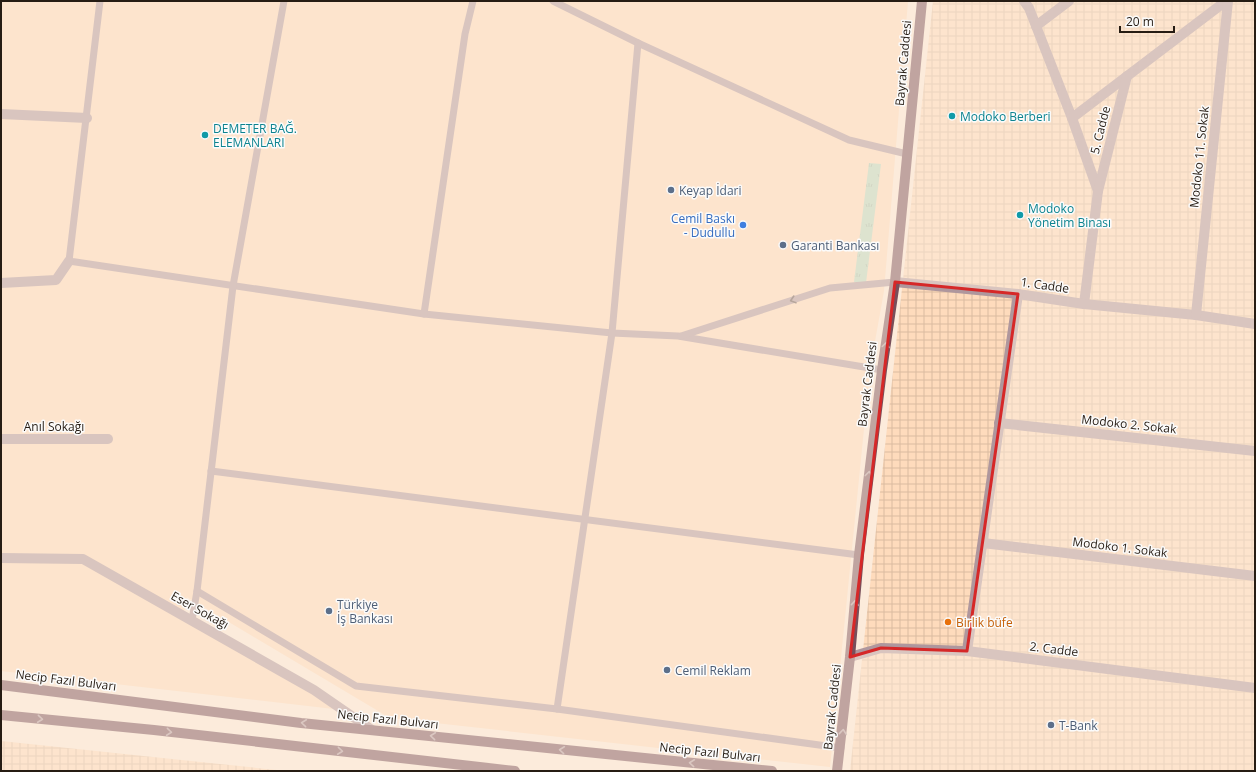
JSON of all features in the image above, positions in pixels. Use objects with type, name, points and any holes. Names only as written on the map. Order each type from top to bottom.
[{"type":"main road","name":"Bayrak Caddesi","points":[[837,771],[841,748],[859,555],[882,370],[895,282],[922,1]]},
{"type":"main road","name":"Necip Fazıl Bulvarı","points":[[1,685],[301,723],[772,771]]},
{"type":"main road","points":[[1,715],[154,730],[515,771]]},
{"type":"street","points":[[1024,1],[1029,8],[1072,118],[1098,191]]},
{"type":"street","points":[[1036,26],[1069,1]]},
{"type":"street","name":"5. Cadde","points":[[1072,118],[1227,1]]},
{"type":"street","name":"Modoko 11. Sokak","points":[[1196,315],[1227,1]]},
{"type":"street","name":"5. Cadde","points":[[1084,304],[1098,191],[1128,76]]},
{"type":"street","points":[[1,114],[87,118]]},
{"type":"street","points":[[1,283],[56,280],[69,261]]},
{"type":"street","name":"1. Cadde","points":[[895,282],[1018,294],[1084,304],[1196,315],[1255,324]]},
{"type":"street","points":[[967,651],[1018,294]]},
{"type":"street","name":"Modoko 2. Sokak","points":[[1000,423],[1255,451]]},
{"type":"street","name":"Anıl Sokağı","points":[[1,439],[108,439]]},
{"type":"street","name":"Modoko 1. Sokak","points":[[983,543],[1255,576]]},
{"type":"street","name":"Eser Sokağı","points":[[1,558],[83,559],[314,690],[372,730]]},
{"type":"street","name":"2. Cadde","points":[[850,657],[881,648],[967,651],[1255,688]]},
{"type":"lane","points":[[100,1],[69,261],[424,314],[612,333],[678,336],[882,370]]},
{"type":"lane","points":[[192,620],[197,591],[233,286],[284,1]]},
{"type":"lane","points":[[424,314],[465,34],[473,1]]},
{"type":"lane","points":[[553,1],[638,43],[850,140],[907,154]]},
{"type":"lane","points":[[557,709],[612,333],[638,43]]},
{"type":"lane","name":"1. Cadde","points":[[678,336],[830,288],[895,282]]},
{"type":"lane","points":[[211,471],[859,555]]},
{"type":"lane","points":[[197,591],[356,686],[557,709],[841,748]]},
{"type":"highlighted area","points":[[895,282],[1018,294],[967,651],[881,648],[850,657]]},
{"type":"shaded area","points":[[1,1],[908,1],[884,291],[870,369],[830,767],[390,718],[187,597],[184,611],[333,700],[334,709],[1,671]]},
{"type":"shaded area","points":[[933,1],[1255,1],[1255,771],[850,771]]},
{"type":"shaded area","points":[[1,741],[286,771],[1,771]]},
{"type":"green space","points":[[869,163],[881,164],[866,283],[854,282]]},
{"type":"place","name":"Modoko Berberi","points":[[952,116]]},
{"type":"place","name":"DEMETER BAĞ. ELEMANLARI","points":[[205,135]]},
{"type":"place","name":"Keyap İdari","points":[[671,190]]},
{"type":"place","name":"Modoko Yönetim Binası","points":[[1020,215]]},
{"type":"place","name":"Cemil Baskı - Dudullu","points":[[743,225]]},
{"type":"place","name":"Garanti Bankası","points":[[783,245]]},
{"type":"place","name":"Türkiye İş Bankası","points":[[329,611]]},
{"type":"place","name":"Birlik büfe","points":[[948,622]]},
{"type":"place","name":"Cemil Reklam","points":[[667,670]]},
{"type":"place","name":"T-Bank","points":[[1051,725]]}]
